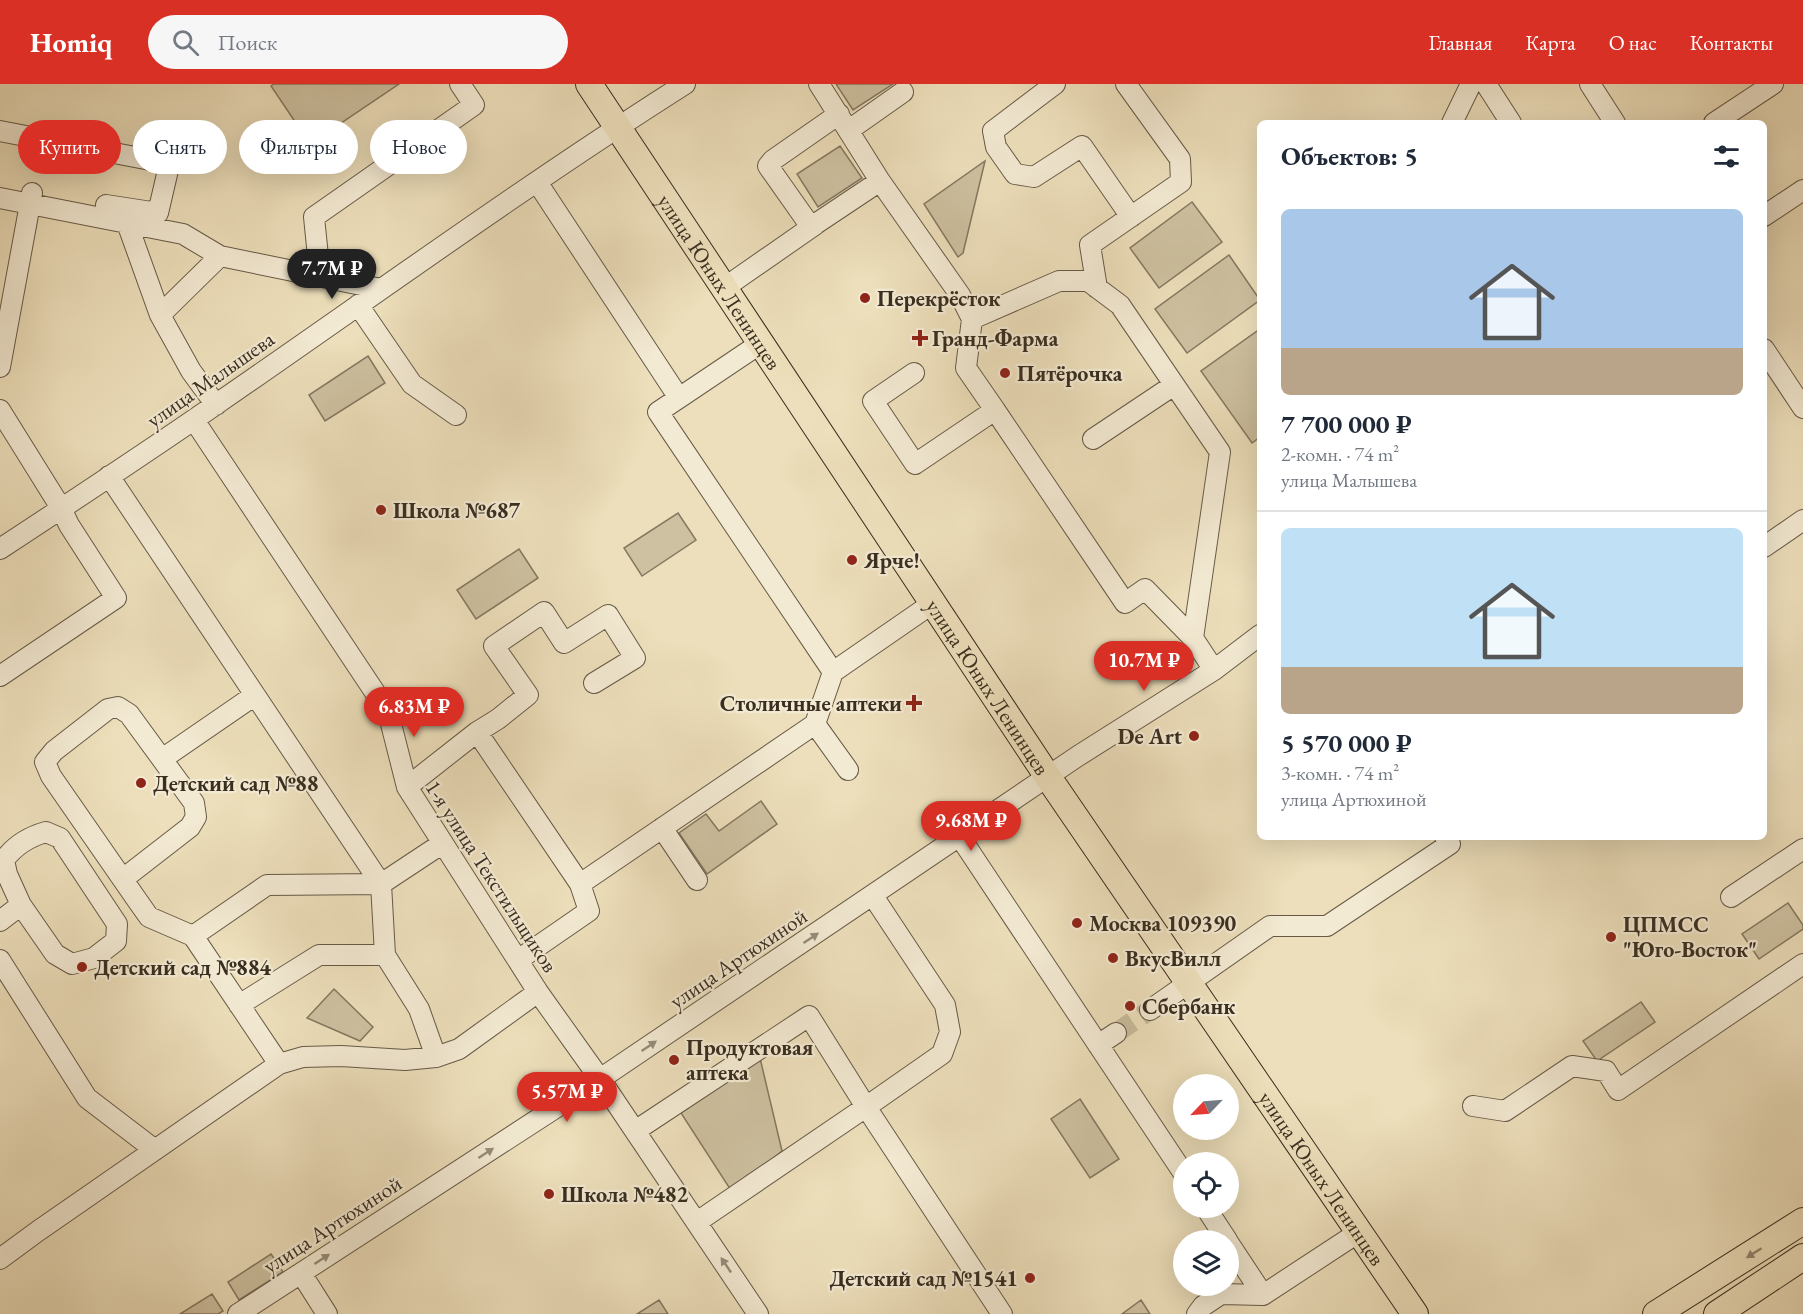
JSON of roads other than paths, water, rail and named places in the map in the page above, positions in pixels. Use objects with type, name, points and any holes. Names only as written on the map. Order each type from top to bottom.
[{"type":"main road","name":"улица Юных Ленинцев","points":[[589,84],[1048,777],[1415,1314]]},
{"type":"main road","points":[[1656,1314],[1803,1221]]},
{"type":"main road","points":[[1717,1314],[1803,1257]]},
{"type":"street","points":[[320,276],[314,217],[474,105],[460,84]]},
{"type":"street","name":"улица Малышева","points":[[0,549],[194,420],[537,182],[685,84]]},
{"type":"street","points":[[819,84],[880,181],[960,295],[972,319],[966,368],[1125,603],[1145,589],[1193,638],[1214,670]]},
{"type":"street","points":[[1055,84],[993,131],[996,147],[1014,174],[1035,177],[1082,146],[1131,217]]},
{"type":"street","points":[[1097,288],[1090,245],[1181,182],[1180,159],[1126,84]]},
{"type":"street","points":[[1719,120],[1773,84]]},
{"type":"street","points":[[1454,120],[1474,85],[1508,120]]},
{"type":"street","points":[[1597,87],[1614,120]]},
{"type":"street","points":[[816,224],[811,227],[768,166],[773,160],[903,92]]},
{"type":"street","points":[[0,131],[161,162],[166,164],[168,170],[158,213],[31,198],[0,198]]},
{"type":"street","points":[[724,288],[880,181]]},
{"type":"street","points":[[537,182],[679,398]]},
{"type":"street","points":[[0,186],[31,198],[127,223],[183,234],[220,256],[381,289]]},
{"type":"street","points":[[1767,214],[1803,190]]},
{"type":"street","points":[[0,368],[31,198]]},
{"type":"street","points":[[127,223],[160,315],[191,371],[216,405]]},
{"type":"street","points":[[160,315],[220,256]]},
{"type":"street","points":[[972,319],[1059,281],[1088,281],[1120,305],[1220,452],[1193,638]]},
{"type":"street","points":[[358,305],[412,384],[456,415]]},
{"type":"street","points":[[760,343],[658,412],[833,672]]},
{"type":"street","points":[[1767,354],[1803,408]]},
{"type":"street","points":[[914,373],[873,402],[915,464],[995,410]]},
{"type":"street","points":[[1093,439],[1174,385]]},
{"type":"street","points":[[0,410],[7,439],[62,508],[69,525],[116,598],[0,676]]},
{"type":"street","name":"1-я улица Текстильщиков","points":[[194,420],[388,712],[407,787],[538,992],[600,1079],[758,1314]]},
{"type":"street","points":[[110,476],[381,884],[385,955],[419,1009],[436,1057]]},
{"type":"street","points":[[1767,545],[1803,520]]},
{"type":"street","points":[[580,884],[815,724],[833,672],[933,603]]},
{"type":"street","points":[[407,787],[528,695],[494,646],[544,612],[564,643],[608,615],[635,658],[594,683]]},
{"type":"street","name":"улица Артюхиной","points":[[238,1314],[600,1079],[1048,777],[1214,670],[1257,636]]},
{"type":"street","points":[[162,759],[255,695]]},
{"type":"street","points":[[123,879],[190,827],[196,817],[194,803],[129,714],[118,707],[108,709],[54,751],[45,762],[51,776],[149,917],[193,936],[279,1064]]},
{"type":"street","points":[[815,724],[848,770]]},
{"type":"street","points":[[477,732],[580,884],[589,911],[518,960]]},
{"type":"street","points":[[662,828],[697,880]]},
{"type":"street","points":[[46,832],[60,838],[117,924],[116,941],[94,958],[72,964],[56,954],[21,905],[7,874],[4,860],[11,850],[32,836],[46,832]]},
{"type":"street","points":[[960,837],[1173,1158]]},
{"type":"street","points":[[1150,1010],[1270,926],[1327,926],[1450,844],[1447,840]]},
{"type":"street","points":[[193,936],[267,885],[381,884],[443,843]]},
{"type":"street","points":[[1731,897],[1803,849]]},
{"type":"street","points":[[697,1222],[942,1054],[950,1032],[945,1005],[873,896]]},
{"type":"street","points":[[0,921],[21,905]]},
{"type":"street","points":[[239,1005],[319,955],[385,955]]},
{"type":"street","points":[[0,960],[87,1098],[155,1150]]},
{"type":"street","points":[[1473,1106],[1505,1111],[1572,1066],[1606,1071],[1618,1090],[1803,964]]},
{"type":"street","points":[[0,1259],[279,1064],[303,1057],[341,1056],[405,1060],[436,1057],[459,1048],[538,992]]},
{"type":"street","points":[[635,1131],[809,1016],[1002,1314]]},
{"type":"street","points":[[1098,1045],[1116,1033]]},
{"type":"street","points":[[1203,1311],[1221,1294],[1263,1294],[1359,1232]]},
{"type":"street","points":[[1239,1258],[1263,1294]]},
{"type":"street","points":[[301,1273],[327,1314]]},
{"type":"tunnel","points":[[1116,1033],[1150,1010]]},
{"type":"place","name":"Перекрёсток","points":[[865,298]]},
{"type":"place","name":"Гранд-Фарма","points":[[920,338]]},
{"type":"place","name":"Пятёрочка","points":[[1005,373]]},
{"type":"place","name":"Школа №687","points":[[381,510]]},
{"type":"place","name":"Ярче!","points":[[852,560]]},
{"type":"place","name":"Столичные аптеки","points":[[914,703]]},
{"type":"place","name":"De Art","points":[[1194,736]]},
{"type":"place","name":"Детский сад №88","points":[[141,783]]},
{"type":"place","name":"Москва 109390","points":[[1077,923]]},
{"type":"place","name":"ЦПМСС \"Юго-Восток\"","points":[[1611,937]]},
{"type":"place","name":"ВкусВилл","points":[[1113,958]]},
{"type":"place","name":"Детский сад №884","points":[[82,967]]},
{"type":"place","name":"Сбербанк","points":[[1130,1006]]},
{"type":"place","name":"Продуктовая аптека","points":[[674,1060]]},
{"type":"place","name":"Школа №482","points":[[549,1194]]},
{"type":"place","name":"Детский сад №1541","points":[[1030,1278]]}]
